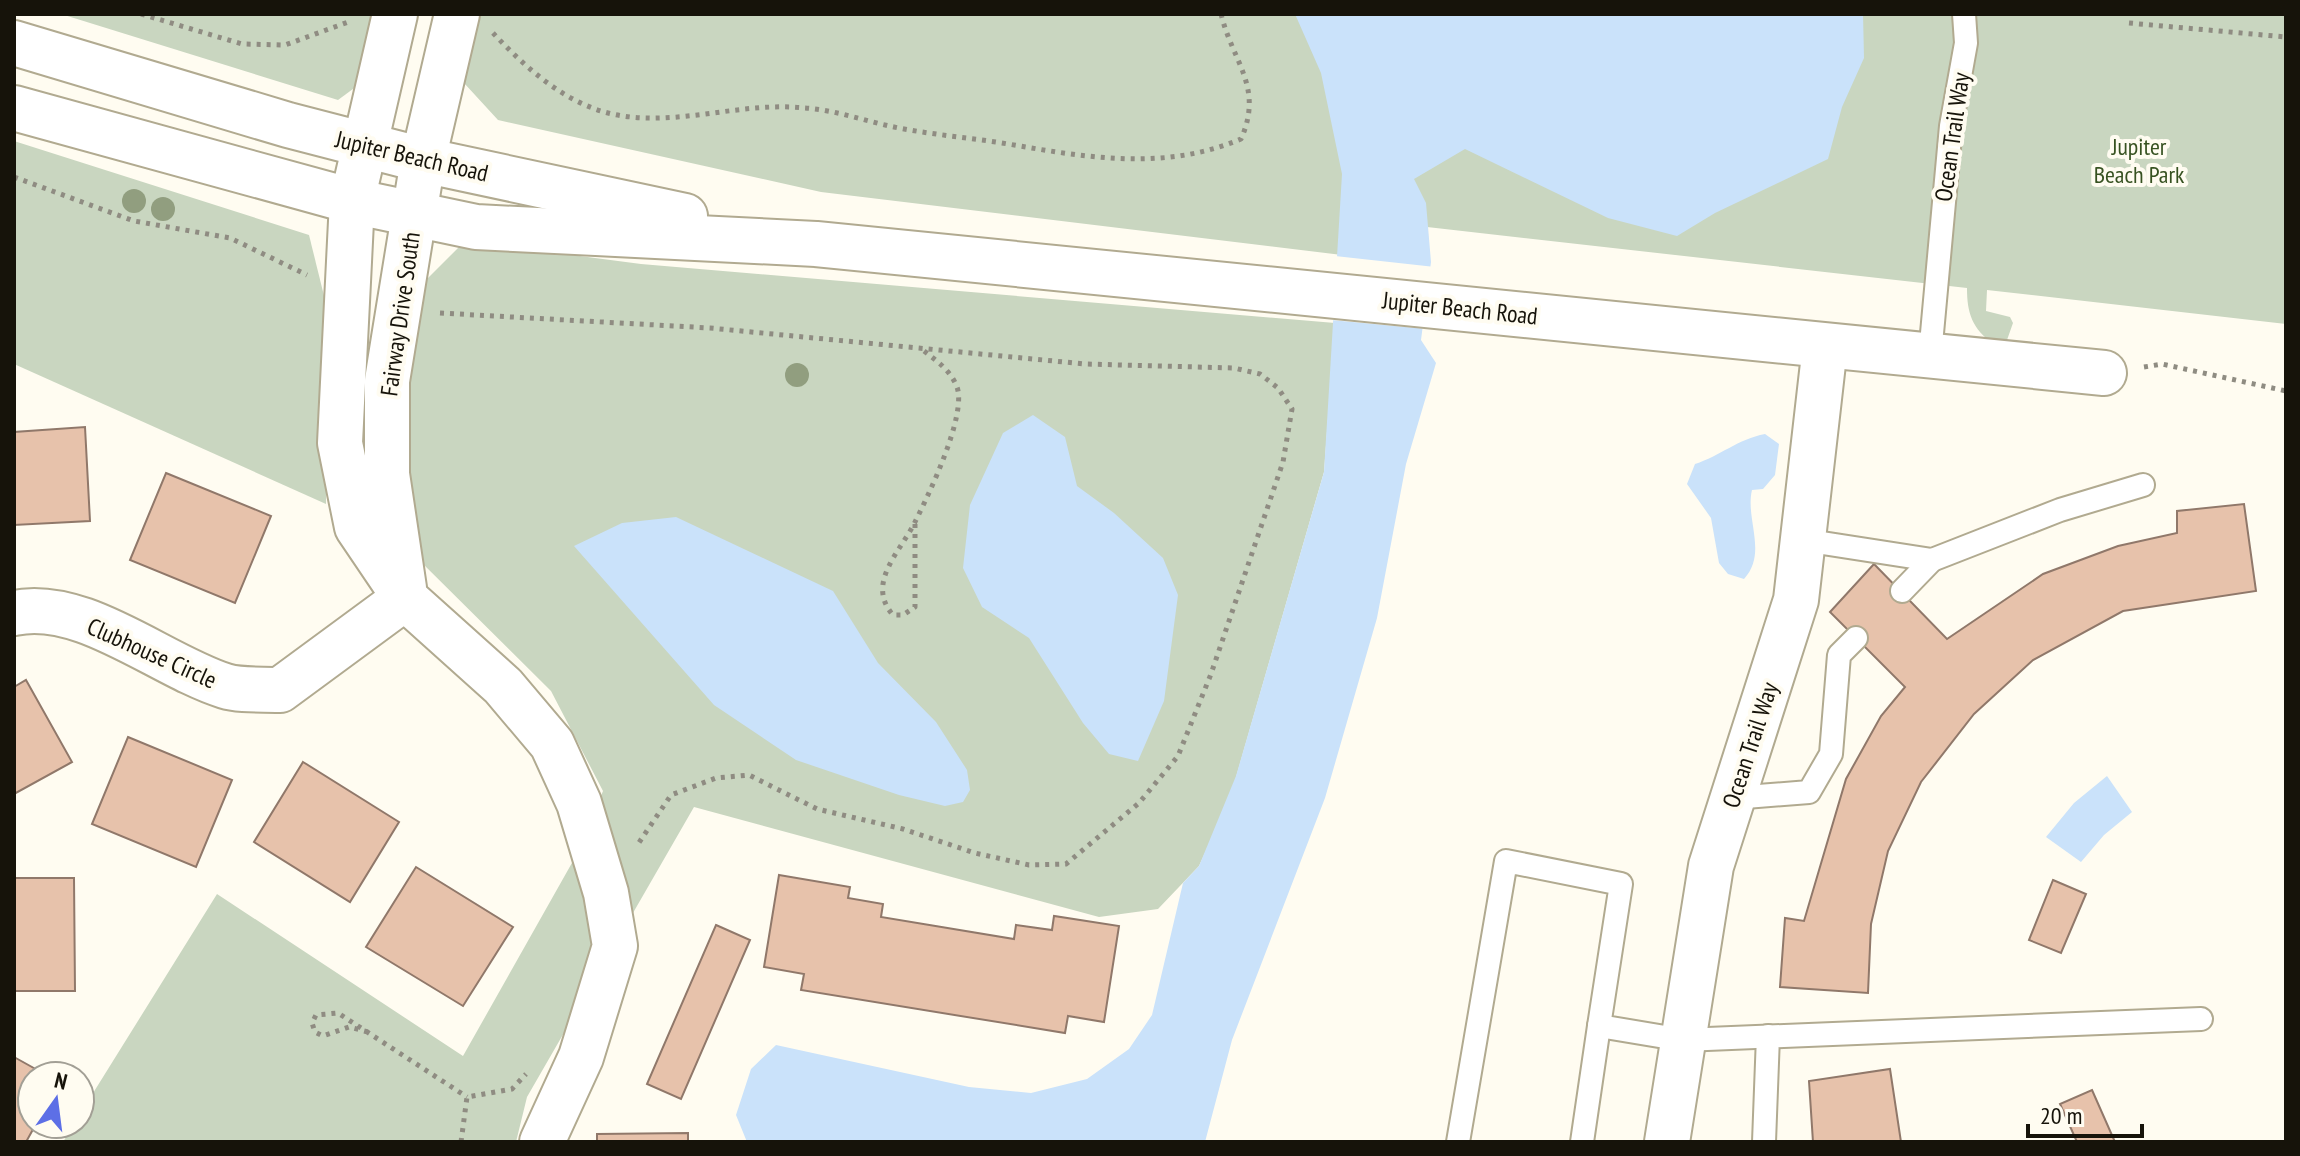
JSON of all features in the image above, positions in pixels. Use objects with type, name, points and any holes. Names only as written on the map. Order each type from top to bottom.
[{"type":"street","points":[[375,17],[365,145],[352,201],[340,443],[357,527],[405,598],[503,686],[552,744],[579,803],[606,893],[615,946],[581,1057],[542,1142]]},
{"type":"street","name":"Fairway Drive South","points":[[405,598],[387,474],[387,381],[423,160],[473,22]]},
{"type":"street","name":"Jupiter Beach Road","points":[[14,43],[423,160],[816,244]]},
{"type":"street","name":"Jupiter Beach Road","points":[[14,108],[352,201],[476,227],[816,244],[2104,373]]},
{"type":"street","name":"Ocean Trail Way","points":[[1667,1142],[1711,866],[1796,600],[1825,346]]},
{"type":"street","name":"Clubhouse Circle","points":[[14,613],[32,610],[83,621],[227,687],[280,690],[405,598]]},
{"type":"lane","name":"Ocean Trail Way","points":[[1930,355],[1951,126],[1966,43],[1964,14]]},
{"type":"lane","points":[[1902,591],[1932,560],[2060,510],[2143,485]]},
{"type":"lane","points":[[1803,540],[1932,560]]},
{"type":"lane","points":[[1733,798],[1809,792],[1831,754],[1839,655],[1856,638]]},
{"type":"lane","points":[[1458,1142],[1506,861],[1621,884],[1582,1142]]},
{"type":"lane","points":[[1599,1026],[1683,1040],[2201,1019]]},
{"type":"lane","points":[[1764,1142],[1768,1036]]},
{"type":"path","points":[[141,14],[242,44],[256,45],[285,45],[375,17]]},
{"type":"path","points":[[473,22],[555,89],[609,113],[658,121],[701,114],[805,107],[913,130],[1075,155],[1143,160],[1205,154],[1241,139],[1251,117],[1250,87],[1221,14]]},
{"type":"path","points":[[2129,23],[2286,37]]},
{"type":"path","points":[[14,177],[134,221],[230,238],[294,271],[347,286]]},
{"type":"path","points":[[399,301],[438,313],[710,328],[924,351],[1085,364],[1234,368],[1260,374],[1278,388],[1292,409],[1283,462],[1211,674],[1178,756],[1139,803],[1066,864],[1029,865],[975,853],[903,829],[817,809],[749,775],[716,778],[671,795],[606,893]]},
{"type":"path","points":[[915,524],[915,607],[903,615],[893,615],[883,604],[882,583],[890,561],[915,524],[957,415],[958,388],[946,368],[924,351]]},
{"type":"path","points":[[2104,373],[2162,364],[2286,391]]},
{"type":"path","points":[[368,1032],[349,1027],[323,1036],[315,1032],[312,1023],[316,1015],[338,1013],[368,1032],[467,1097],[512,1089],[529,1070]]},
{"type":"path","points":[[461,1142],[467,1097]]},
{"type":"green space","points":[[61,14],[374,14],[357,86],[338,100]]},
{"type":"green space","name":"Jupiter Beach Park","points":[[476,14],[2286,14],[2286,324],[1987,290],[1986,311],[2010,317],[2013,323],[2007,340],[1994,344],[1972,320],[1967,288],[1348,218],[1342,255],[821,192],[498,120],[464,83]]},
{"type":"green space","points":[[14,141],[309,235],[327,308],[326,504],[14,364]]},
{"type":"green space","points":[[465,241],[641,264],[1335,323],[1324,472],[1230,798],[1199,866],[1158,909],[1099,917],[694,807],[527,1097],[516,1142],[63,1142],[96,1140],[96,1088],[217,894],[463,1056],[577,854],[603,791],[551,691],[420,561],[400,438],[424,282]]},
{"type":"water","points":[[1295,14],[1863,14],[1864,58],[1842,107],[1828,159],[1715,213],[1677,236],[1608,218],[1465,149],[1414,179],[1426,203],[1431,262],[1421,340],[1436,363],[1406,464],[1377,618],[1325,798],[1232,1040],[1205,1142],[747,1142],[736,1115],[751,1069],[776,1045],[969,1087],[1031,1093],[1087,1079],[1129,1049],[1152,1015],[1183,883],[1199,866],[1236,776],[1324,472],[1342,174],[1321,73]]},
{"type":"water","points":[[1033,415],[1065,437],[1077,486],[1114,513],[1163,558],[1178,595],[1164,701],[1138,761],[1109,754],[1083,723],[1029,638],[982,607],[963,568],[970,505],[1003,433]]},
{"type":"water","points":[[1765,434],[1779,444],[1775,475],[1763,489],[1752,490],[1755,547],[1751,569],[1744,579],[1728,574],[1719,563],[1711,518],[1687,484],[1695,464]]},
{"type":"water","points":[[676,517],[833,591],[878,663],[936,722],[967,770],[970,790],[963,802],[945,806],[899,795],[796,760],[714,705],[574,546],[622,523]]},
{"type":"water","points":[[2107,776],[2132,812],[2104,835],[2081,862],[2046,837],[2074,803]]},
{"type":"pier","points":[[1335,256],[1435,267],[1427,329],[1331,320]]},
{"type":"building","points":[[85,427],[90,521],[14,525],[14,432]]},
{"type":"building","points":[[166,473],[271,516],[235,603],[130,560]]},
{"type":"building","points":[[2244,504],[2256,591],[2123,611],[2033,660],[1974,714],[1921,782],[1888,851],[1871,924],[1868,993],[1780,987],[1785,918],[1804,921],[1846,779],[1881,716],[1905,687],[1830,612],[1874,564],[1947,639],[2043,574],[2118,546],[2177,533],[2177,511]]},
{"type":"building","points":[[26,680],[72,762],[14,794],[14,687]]},
{"type":"building","points":[[128,737],[232,780],[196,867],[92,824]]},
{"type":"building","points":[[303,762],[399,822],[350,902],[254,842]]},
{"type":"building","points":[[416,867],[513,927],[463,1006],[366,947]]},
{"type":"building","points":[[779,875],[850,887],[848,898],[883,904],[881,917],[1014,939],[1016,925],[1052,930],[1054,916],[1119,926],[1104,1022],[1068,1016],[1065,1033],[801,990],[804,974],[764,967]]},
{"type":"building","points":[[14,878],[74,878],[75,991],[14,991]]},
{"type":"building","points":[[2053,880],[2086,894],[2061,953],[2029,940]]},
{"type":"building","points":[[716,925],[750,940],[681,1099],[647,1084]]},
{"type":"building","points":[[14,1057],[19,1060],[16,1060],[16,1140],[27,1140],[14,1142]]},
{"type":"building","points":[[1890,1069],[1901,1142],[1813,1142],[1809,1081]]},
{"type":"building","points":[[2092,1090],[2115,1142],[2077,1142],[2060,1104]]},
{"type":"building","points":[[688,1133],[688,1142],[597,1142],[597,1134]]}]
